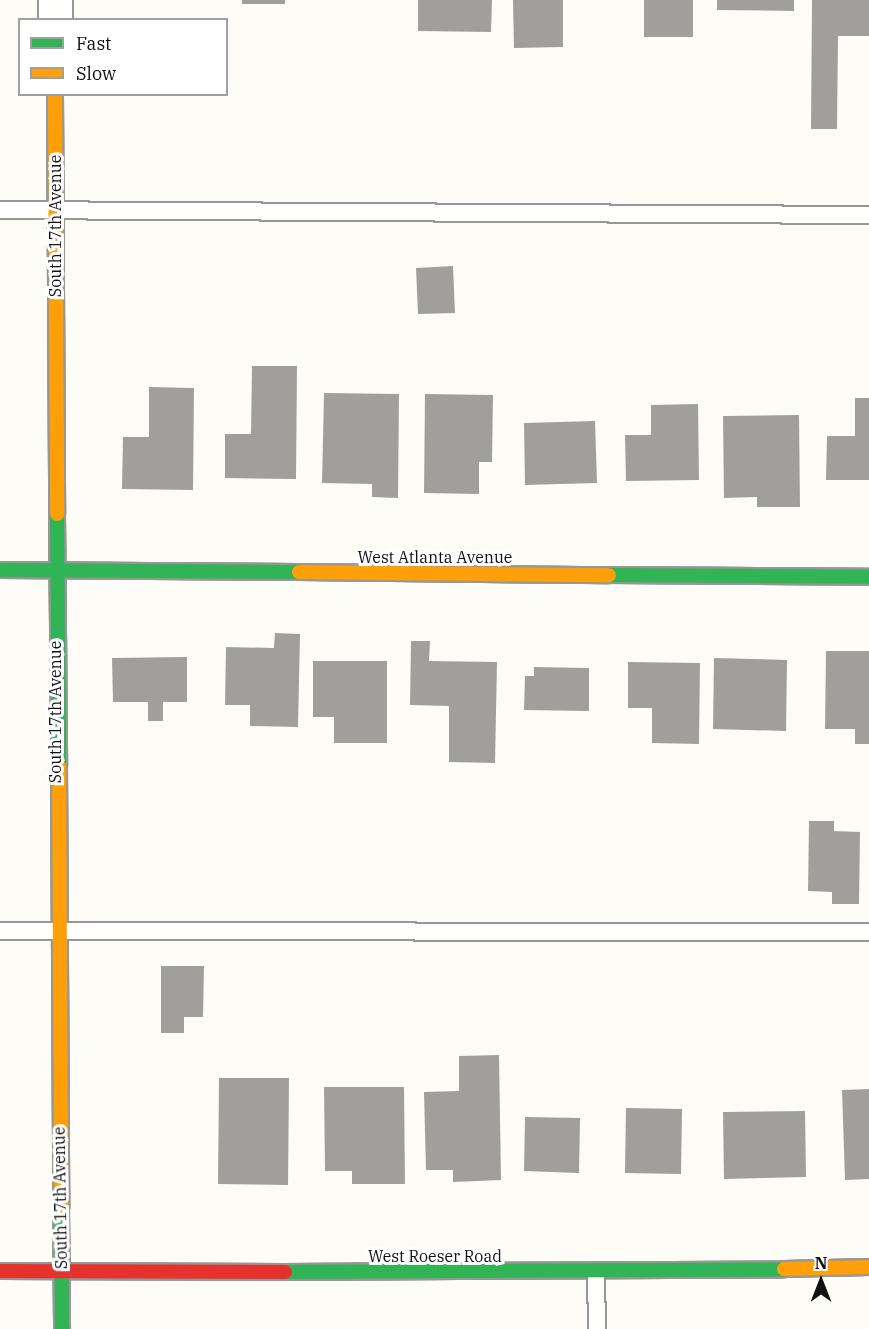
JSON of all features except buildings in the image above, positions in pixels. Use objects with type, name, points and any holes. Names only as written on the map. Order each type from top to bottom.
[{"type":"street","points":[[55,0],[55,18]]},
{"type":"street","name":"South 17th Avenue","points":[[55,96],[57,930],[62,1329]]},
{"type":"street","name":"West Atlanta Avenue","points":[[0,570],[869,577]]},
{"type":"street","name":"West Roeser Road","points":[[0,1271],[596,1273],[869,1268]]},
{"type":"lane","points":[[0,210],[869,215]]},
{"type":"lane","points":[[0,931],[869,932]]},
{"type":"lane","points":[[596,1273],[597,1329]]},
{"type":"traffic: fast","points":[[57,514],[59,766]]},
{"type":"traffic: fast","points":[[0,570],[299,572]]},
{"type":"traffic: fast","points":[[609,575],[869,577]]},
{"type":"traffic: fast","points":[[61,1208],[62,1329]]},
{"type":"traffic: fast","points":[[285,1272],[784,1269]]},
{"type":"traffic: slow","points":[[55,96],[57,514]]},
{"type":"traffic: slow","points":[[299,572],[609,575]]},
{"type":"traffic: slow","points":[[59,766],[61,1208]]},
{"type":"traffic: slow","points":[[784,1269],[869,1267]]},
{"type":"traffic: jam","points":[[0,1271],[285,1272]]}]
